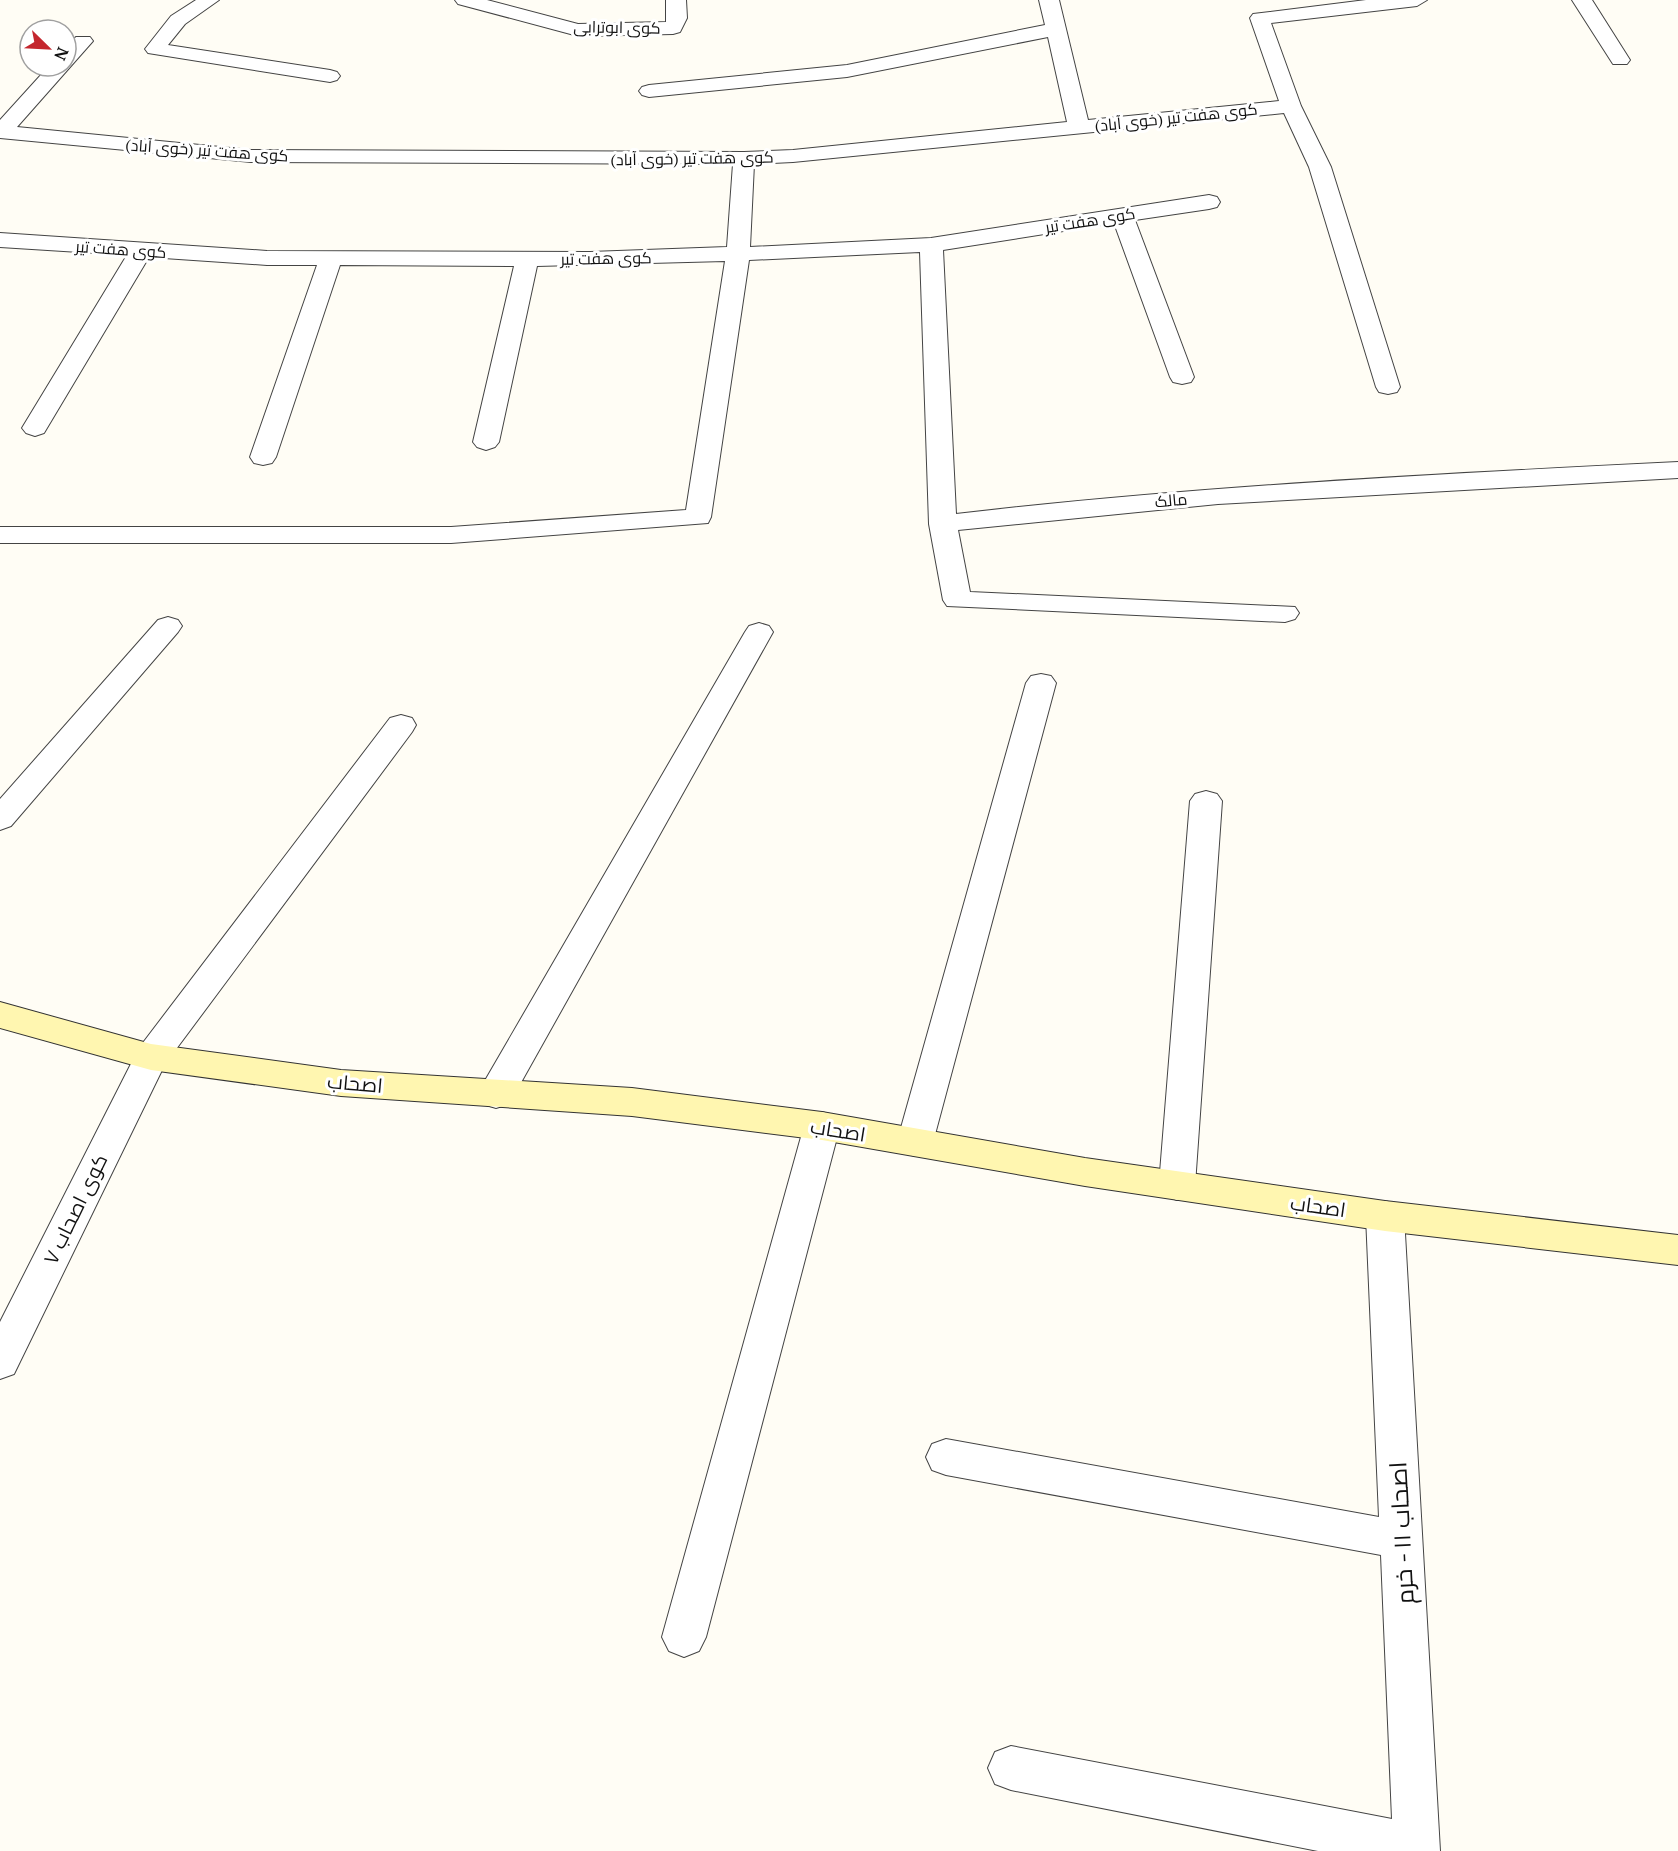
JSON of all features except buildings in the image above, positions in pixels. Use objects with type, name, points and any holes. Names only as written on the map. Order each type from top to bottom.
[{"type":"main road","name":"اصحاب","points":[[0,1015],[151,1057],[341,1083],[632,1102],[822,1126],[1177,1185],[1385,1216],[1678,1250]]},
{"type":"street","points":[[209,0],[178,20],[155,49],[330,76]]},
{"type":"street","name":"کوی ابوترابی","points":[[466,0],[578,30],[673,28],[677,18],[676,0]]},
{"type":"street","points":[[1049,0],[1079,127]]},
{"type":"street","points":[[1388,387],[1320,167],[1291,106],[1260,18],[1417,0]]},
{"type":"street","points":[[1582,0],[1620,60]]},
{"type":"street","points":[[649,91],[847,70],[1056,29]]},
{"type":"street","points":[[78,47],[83,41]]},
{"type":"street","points":[[1,132],[49,78]]},
{"type":"street","name":"کوی هفت تیر (خوی آباد)","points":[[1,132],[251,156],[744,158],[793,156],[1291,106]]},
{"type":"street","points":[[0,535],[451,535],[698,517],[738,254],[744,158]]},
{"type":"street","name":"کوی هفت تیر","points":[[0,240],[267,258],[527,259],[738,254],[931,245],[1209,202]]},
{"type":"street","points":[[1122,215],[1182,377]]},
{"type":"street","points":[[931,245],[943,524],[957,600],[1285,613]]},
{"type":"street","points":[[35,428],[142,250]]},
{"type":"street","points":[[263,457],[331,258]]},
{"type":"street","points":[[486,442],[527,259]]},
{"type":"street","name":"مالک","points":[[943,524],[1050,511],[1317,488],[1678,470]]},
{"type":"street","points":[[0,819],[168,626]]},
{"type":"street","points":[[496,1094],[759,632]]},
{"type":"street","points":[[915,1142],[1041,683]]},
{"type":"street","name":"کوی اصحاب ۷","points":[[0,1362],[151,1057],[401,725]]},
{"type":"street","points":[[1177,1185],[1206,801]]},
{"type":"street","points":[[684,1637],[822,1126]]},
{"type":"street","name":"اصحاب ۱۱ - خرم","points":[[1385,1216],[1416,1849]]},
{"type":"street","points":[[946,1457],[1401,1540]]},
{"type":"street","points":[[1011,1768],[1416,1849]]}]
